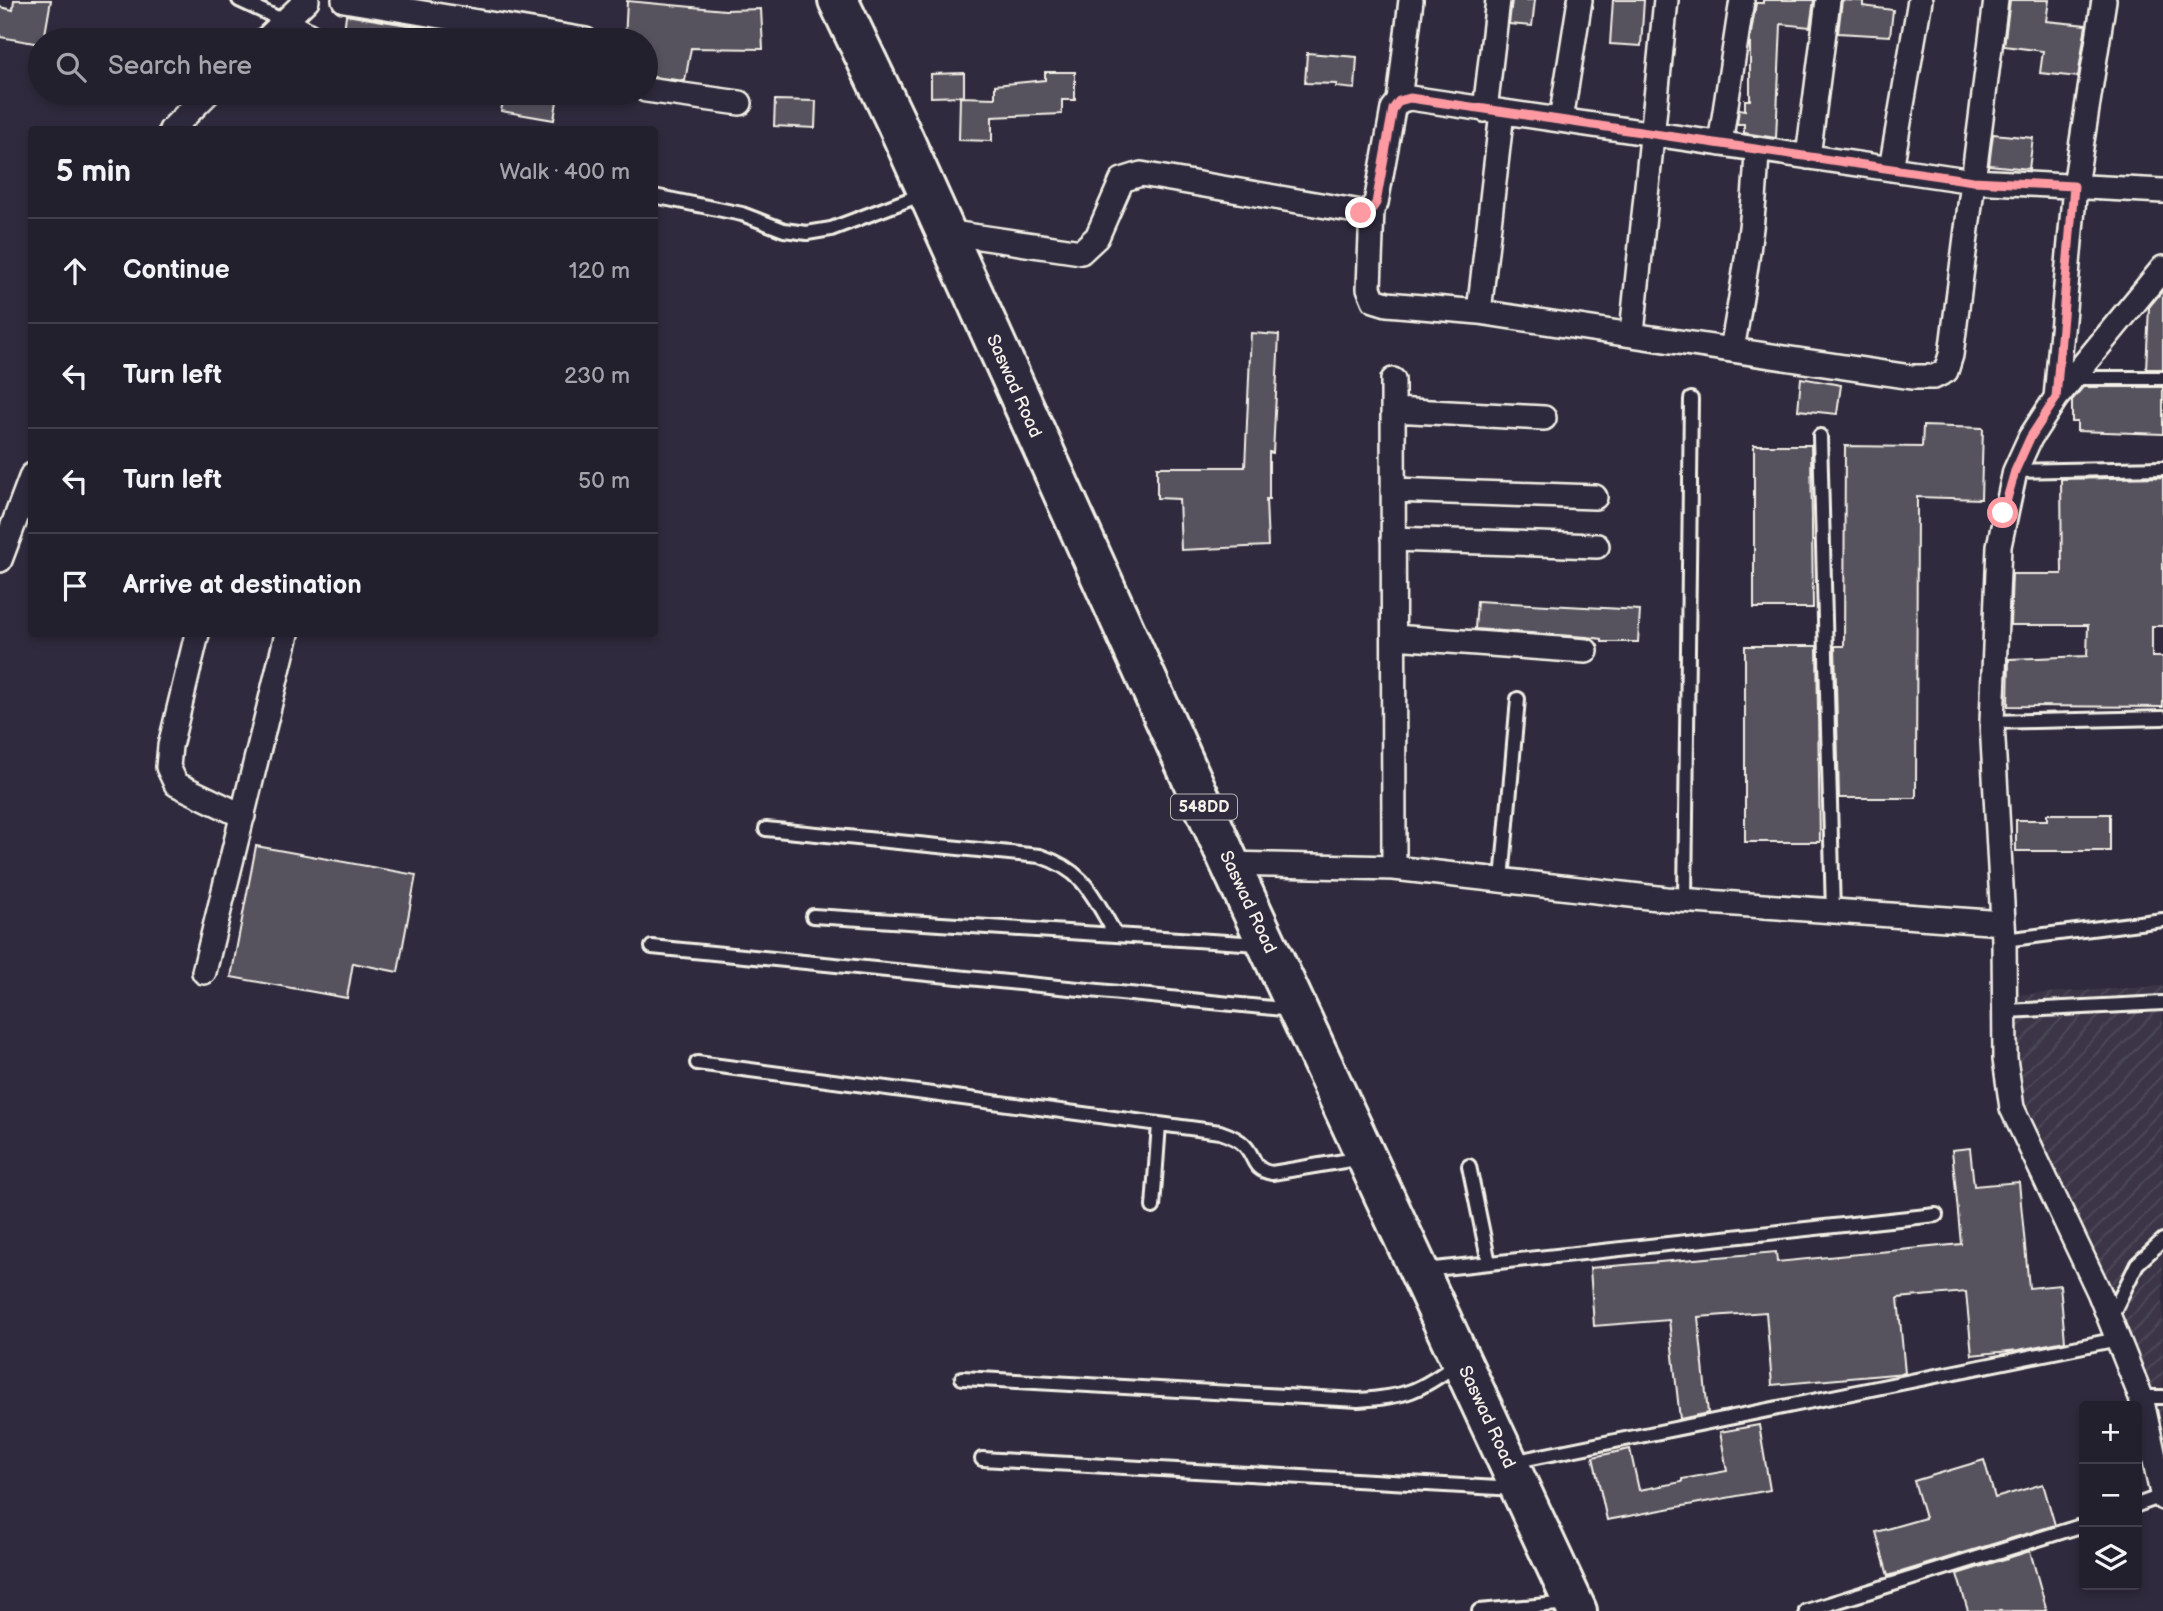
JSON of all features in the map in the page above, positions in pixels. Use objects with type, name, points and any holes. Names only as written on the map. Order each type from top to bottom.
[{"type":"highway","name":"Saswad Road","points":[[838,0],[896,122],[1267,945],[1575,1607]]},
{"type":"street","points":[[279,28],[307,0]]},
{"type":"street","points":[[344,0],[513,28]]},
{"type":"street","points":[[1411,0],[1399,101],[1393,109],[1372,209],[1369,288],[1374,300],[1387,304],[1479,312],[1632,333],[1911,377],[1934,377],[1946,372],[1951,355],[1996,0]]},
{"type":"street","points":[[1479,312],[1499,0]]},
{"type":"street","points":[[1561,120],[1580,0]]},
{"type":"street","points":[[1632,333],[1666,0]]},
{"type":"street","points":[[1720,144],[1742,0]]},
{"type":"street","points":[[1808,157],[1828,0]]},
{"type":"street","points":[[1891,169],[1920,0]]},
{"type":"street","points":[[2056,398],[2074,186],[2104,0]]},
{"type":"street","points":[[286,22],[296,28]]},
{"type":"street","points":[[658,92],[740,103]]},
{"type":"street","points":[[1399,101],[1410,98],[1973,181],[2163,191]]},
{"type":"street","points":[[175,126],[196,105]]},
{"type":"street","points":[[1732,349],[1747,266],[1758,149]]},
{"type":"street","points":[[945,232],[1081,252],[1097,237],[1122,180],[1141,174],[1351,212],[1367,213],[1372,209]]},
{"type":"street","points":[[2163,268],[2056,398],[2030,438],[2015,471],[2003,513],[1998,547],[1992,722],[2004,931],[2005,1059],[2012,1108],[2114,1329],[2152,1397],[2163,1497]]},
{"type":"street","points":[[1393,380],[1394,868]]},
{"type":"street","points":[[1393,410],[1544,418]]},
{"type":"street","points":[[0,559],[28,488]]},
{"type":"street","points":[[1393,490],[1595,497]]},
{"type":"street","points":[[1393,539],[1597,545]]},
{"type":"street","points":[[196,637],[170,746],[168,767],[176,784],[243,816]]},
{"type":"street","points":[[204,972],[286,637]]},
{"type":"street","points":[[1394,637],[1586,651]]},
{"type":"street","points":[[1230,864],[1394,868],[2004,931]]},
{"type":"lane","points":[[239,0],[286,22]]},
{"type":"lane","points":[[658,197],[742,214],[784,230],[807,233],[831,229],[926,193]]},
{"type":"lane","points":[[2072,378],[2163,379]]},
{"type":"lane","points":[[1685,900],[1691,399]]},
{"type":"lane","points":[[1820,436],[1833,912]]},
{"type":"lane","points":[[2015,471],[2163,468]]},
{"type":"lane","points":[[1502,880],[1518,699]]},
{"type":"lane","points":[[1992,722],[2163,718]]},
{"type":"lane","points":[[766,829],[1040,856],[1064,864],[1079,876],[1116,935]]},
{"type":"lane","points":[[813,916],[1267,945]]},
{"type":"lane","points":[[2004,931],[2163,920]]},
{"type":"lane","points":[[652,947],[1298,1010]]},
{"type":"lane","points":[[2006,1012],[2163,1003]]},
{"type":"lane","points":[[697,1063],[1220,1132],[1236,1138],[1247,1147],[1254,1165],[1262,1172],[1272,1173],[1366,1157]]},
{"type":"lane","points":[[1153,1207],[1159,1124]]},
{"type":"lane","points":[[1469,1167],[1489,1263]]},
{"type":"lane","points":[[1419,1270],[1936,1216]]},
{"type":"lane","points":[[982,1459],[1458,1488],[2114,1329],[2137,1264],[2163,1240]]},
{"type":"lane","points":[[962,1378],[1358,1400],[1391,1398],[1423,1389],[1461,1361]]},
{"type":"lane","points":[[2142,1503],[2163,1497]]},
{"type":"lane","points":[[1806,1611],[2079,1527]]},
{"type":"lane","points":[[1479,1611],[1575,1607]]},
{"type":"shaded area","points":[[2163,986],[2163,1417],[2151,1418],[2011,1087],[2013,995]]},
{"type":"building","points":[[14,0],[51,0],[46,28],[28,28],[28,42],[0,37],[0,7],[13,10]]},
{"type":"building","points":[[1512,0],[1535,0],[1532,26],[1509,24]]},
{"type":"building","points":[[1613,0],[1644,0],[1641,46],[1610,44]]},
{"type":"building","points":[[1763,0],[1814,0],[1810,27],[1781,24],[1776,138],[1744,133],[1744,124],[1737,124],[1739,109],[1745,110],[1745,100],[1750,100],[1750,39],[1756,3],[1763,3]]},
{"type":"building","points":[[1842,0],[1863,1],[1863,6],[1893,10],[1890,36],[1838,33]]},
{"type":"building","points":[[2010,0],[2049,0],[2046,21],[2086,25],[2078,77],[2040,73],[2043,51],[2004,46]]},
{"type":"building","points":[[627,1],[725,10],[761,9],[763,49],[691,48],[685,81],[658,78],[658,28],[626,28]]},
{"type":"building","points":[[346,15],[426,28],[344,28]]},
{"type":"building","points":[[1307,53],[1357,57],[1355,89],[1336,87],[1337,84],[1305,83]]},
{"type":"building","points":[[1045,72],[1075,72],[1075,100],[1062,100],[1062,114],[992,117],[992,141],[959,140],[960,97],[995,98],[995,85],[1045,80]]},
{"type":"building","points":[[964,73],[964,96],[931,97],[931,74]]},
{"type":"building","points":[[775,100],[816,101],[815,128],[774,126]]},
{"type":"building","points":[[502,105],[556,105],[554,120],[501,111]]},
{"type":"building","points":[[1993,134],[2033,138],[2029,169],[1989,165]]},
{"type":"building","points":[[2163,290],[2163,369],[2146,369],[2149,307]]},
{"type":"building","points":[[1251,333],[1279,335],[1273,453],[1269,452],[1269,499],[1266,499],[1268,546],[1181,550],[1179,499],[1157,498],[1157,467],[1245,467]]},
{"type":"building","points":[[1801,378],[1841,385],[1837,414],[1798,410]]},
{"type":"building","points":[[2083,387],[2163,387],[2163,434],[2077,431],[2077,422],[2072,422],[2072,400]]},
{"type":"building","points":[[1923,426],[1983,428],[1981,499],[1917,497],[1916,798],[1839,798],[1835,646],[1844,646],[1845,446],[1922,447]]},
{"type":"building","points":[[1754,445],[1811,445],[1813,608],[1754,608]]},
{"type":"building","points":[[2163,477],[2163,626],[2152,626],[2152,657],[2163,657],[2163,707],[2008,706],[2009,659],[2087,656],[2088,625],[2010,625],[2012,574],[2062,574],[2061,479]]},
{"type":"building","points":[[1477,601],[1640,610],[1638,642],[1602,642],[1602,639],[1587,637],[1475,629]]},
{"type":"building","points":[[1745,646],[1817,646],[1820,842],[1745,842]]},
{"type":"building","points":[[2047,814],[2110,814],[2110,851],[2016,851],[2016,820],[2047,820]]},
{"type":"building","points":[[256,846],[416,875],[398,972],[353,963],[347,998],[231,977]]},
{"type":"building","points":[[1970,1148],[1974,1186],[2019,1182],[2029,1288],[2060,1285],[2065,1341],[1972,1355],[1966,1292],[1898,1298],[1905,1373],[1772,1385],[1766,1312],[1698,1317],[1708,1413],[1680,1419],[1669,1320],[1594,1326],[1590,1268],[1776,1252],[1777,1262],[1961,1244],[1952,1150]]},
{"type":"building","points":[[1759,1425],[1770,1490],[1607,1520],[1593,1457],[1630,1449],[1639,1490],[1682,1482],[1682,1479],[1727,1471],[1720,1432]]},
{"type":"building","points":[[1984,1460],[1995,1498],[2043,1484],[2055,1525],[1888,1576],[1876,1532],[1925,1518],[1914,1481]]},
{"type":"building","points":[[2030,1551],[2047,1611],[1968,1611],[1957,1574]]},
{"type":"route","points":[[1361,213],[1367,213],[1376,203],[1393,109],[1399,101],[1410,98],[1973,181],[2074,186],[2056,398],[2030,438],[2015,471],[2003,513]]}]
